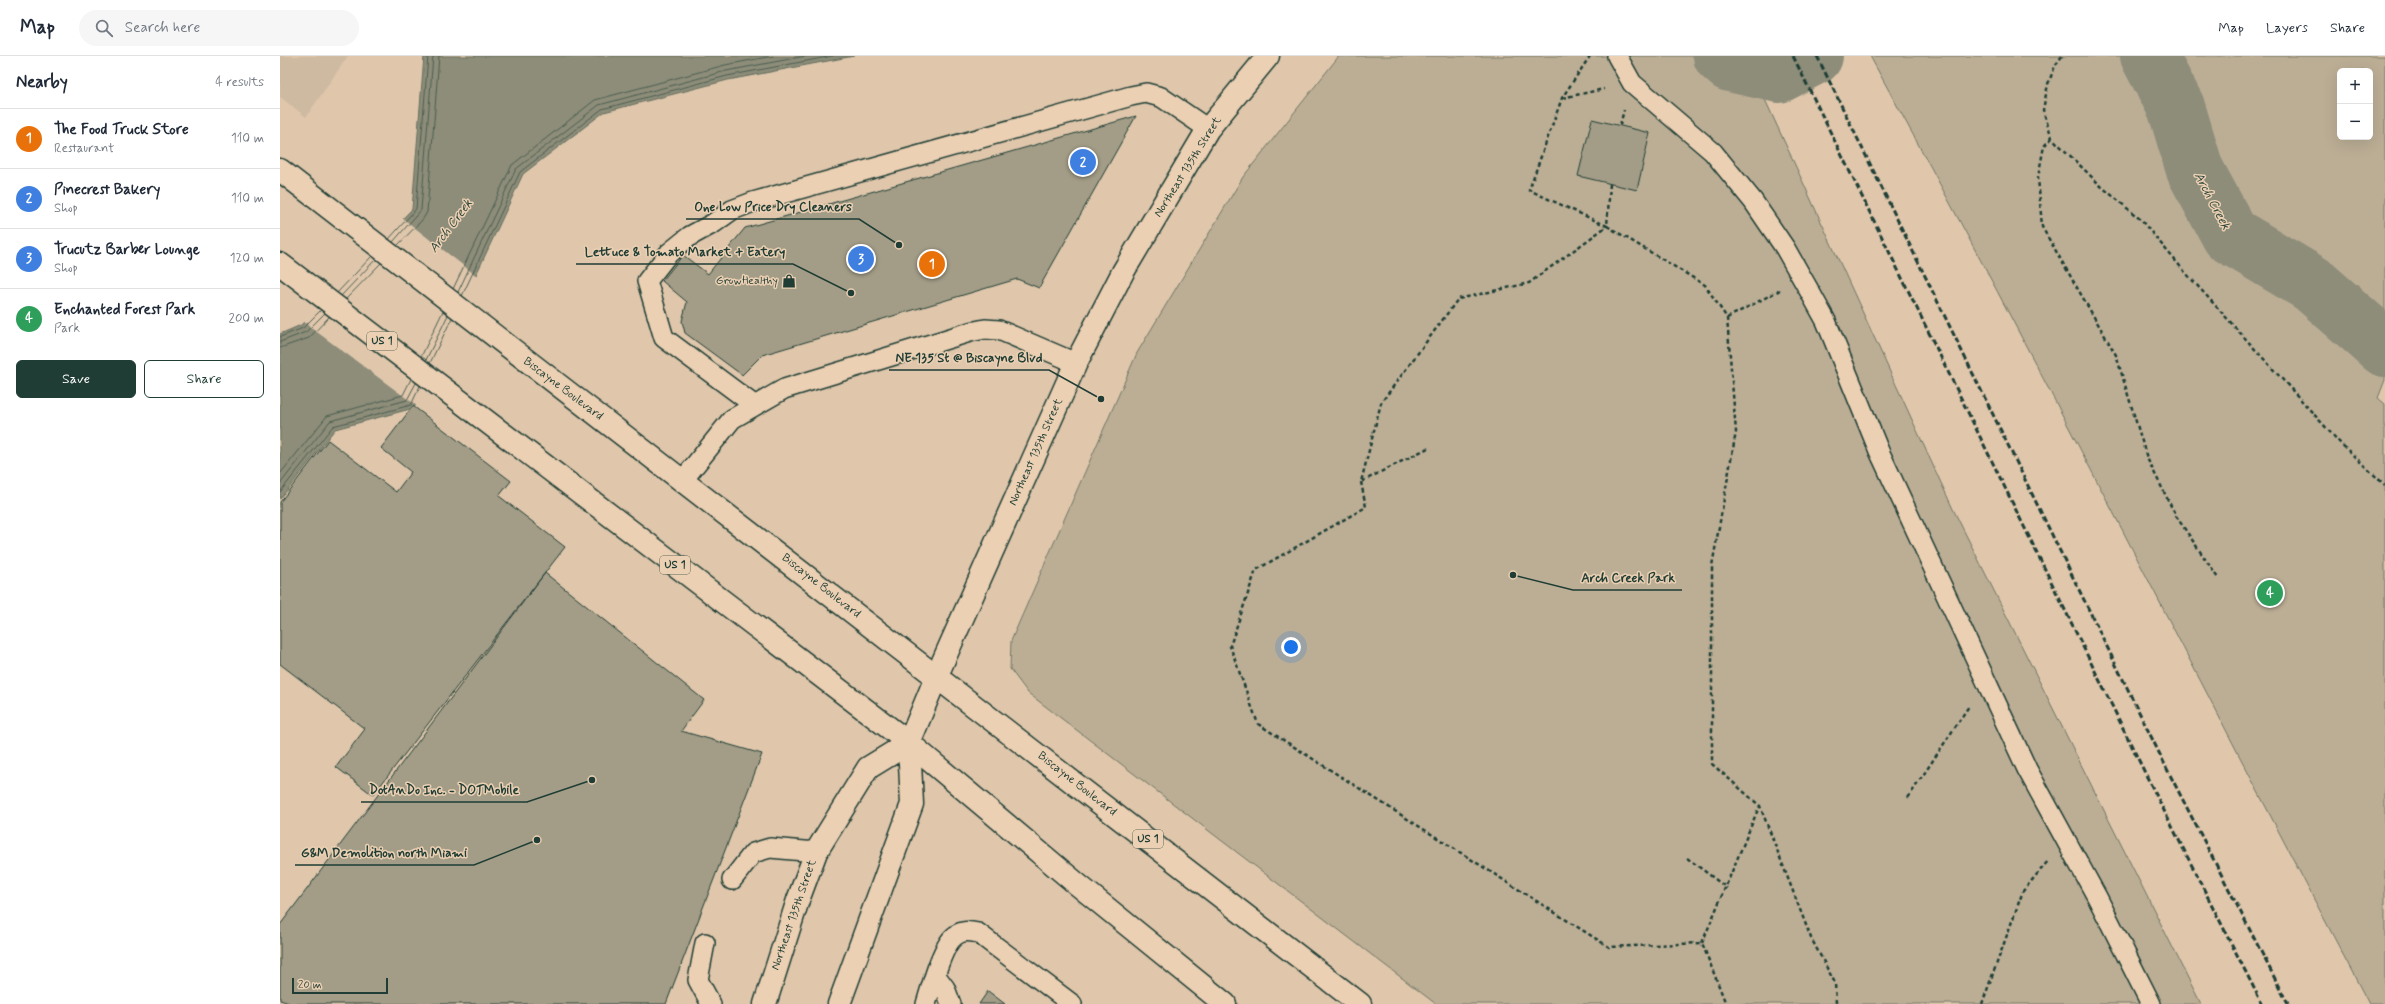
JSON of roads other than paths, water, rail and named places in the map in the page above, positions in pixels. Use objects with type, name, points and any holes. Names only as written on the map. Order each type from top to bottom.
[{"type":"main road","name":"Northeast 135th Street","points":[[839,1004],[912,804],[909,743],[937,675],[1076,363],[1123,272],[1208,129],[1268,56]]},
{"type":"main road","name":"Biscayne Boulevard","points":[[280,170],[937,675],[1360,1004]]},
{"type":"main road","name":"US 1","points":[[280,264],[909,743],[1089,894],[1225,1004]]},
{"type":"main road","name":"Northeast 135th Street","points":[[765,1004],[798,900],[816,852],[868,768],[909,743]]},
{"type":"lane","points":[[1617,56],[1632,83],[1713,152],[1754,201],[1785,248],[1810,292],[1826,321],[1880,451],[2027,769],[2066,840],[2151,1004]]},
{"type":"lane","points":[[754,405],[664,338],[647,281],[669,253],[690,236],[714,223],[732,210],[753,202],[1146,93],[1161,97],[1208,129]]},
{"type":"lane","points":[[683,480],[732,419],[784,389],[986,329],[999,330],[1076,363]]},
{"type":"lane","points":[[732,880],[753,853],[770,848],[816,852]]},
{"type":"lane","points":[[926,1004],[946,946],[954,936],[967,930],[978,933],[1072,1004]]},
{"type":"lane","points":[[705,942],[698,980],[711,1004]]},
{"type":"lane","points":[[936,976],[945,988],[951,1004]]},
{"type":"water","points":[[424,56],[854,56],[728,80],[604,112],[523,174],[414,408],[335,429],[280,499],[280,334],[301,325],[412,209]]},
{"type":"waterway","name":"Arch Creek","points":[[1722,56],[1730,63],[1779,74],[1814,56]]},
{"type":"waterway","name":"Arch Creek","points":[[2149,56],[2176,107],[2195,170],[2230,235],[2312,284],[2385,348]]},
{"type":"railway","points":[[1793,56],[2148,779],[2262,1004]]},
{"type":"railway","points":[[1817,56],[2168,771],[2288,1004]]},
{"type":"place","name":"Pinecrest Bakery","points":[[1083,162]]},
{"type":"place","name":"One Low Price Dry Cleaners","points":[[899,245]]},
{"type":"place","name":"Trucutz Barber Lounge","points":[[861,259]]},
{"type":"place","name":"The Food Truck Store","points":[[932,264]]},
{"type":"place","name":"GrowHealthy","points":[[789,281]]},
{"type":"place","name":"Lettuce & Tomato Market + Eatery","points":[[851,293]]},
{"type":"place","name":"NE 135 St @ Biscayne Blvd","points":[[1101,399]]},
{"type":"place","name":"Arch Creek Park","points":[[1513,575]]},
{"type":"place","name":"Enchanted Forest Park","points":[[2270,593]]},
{"type":"place","name":"DotAnDo Inc. - DOTMobile","points":[[592,780]]},
{"type":"place","name":"G&M Demolition north Miami","points":[[537,840]]}]
